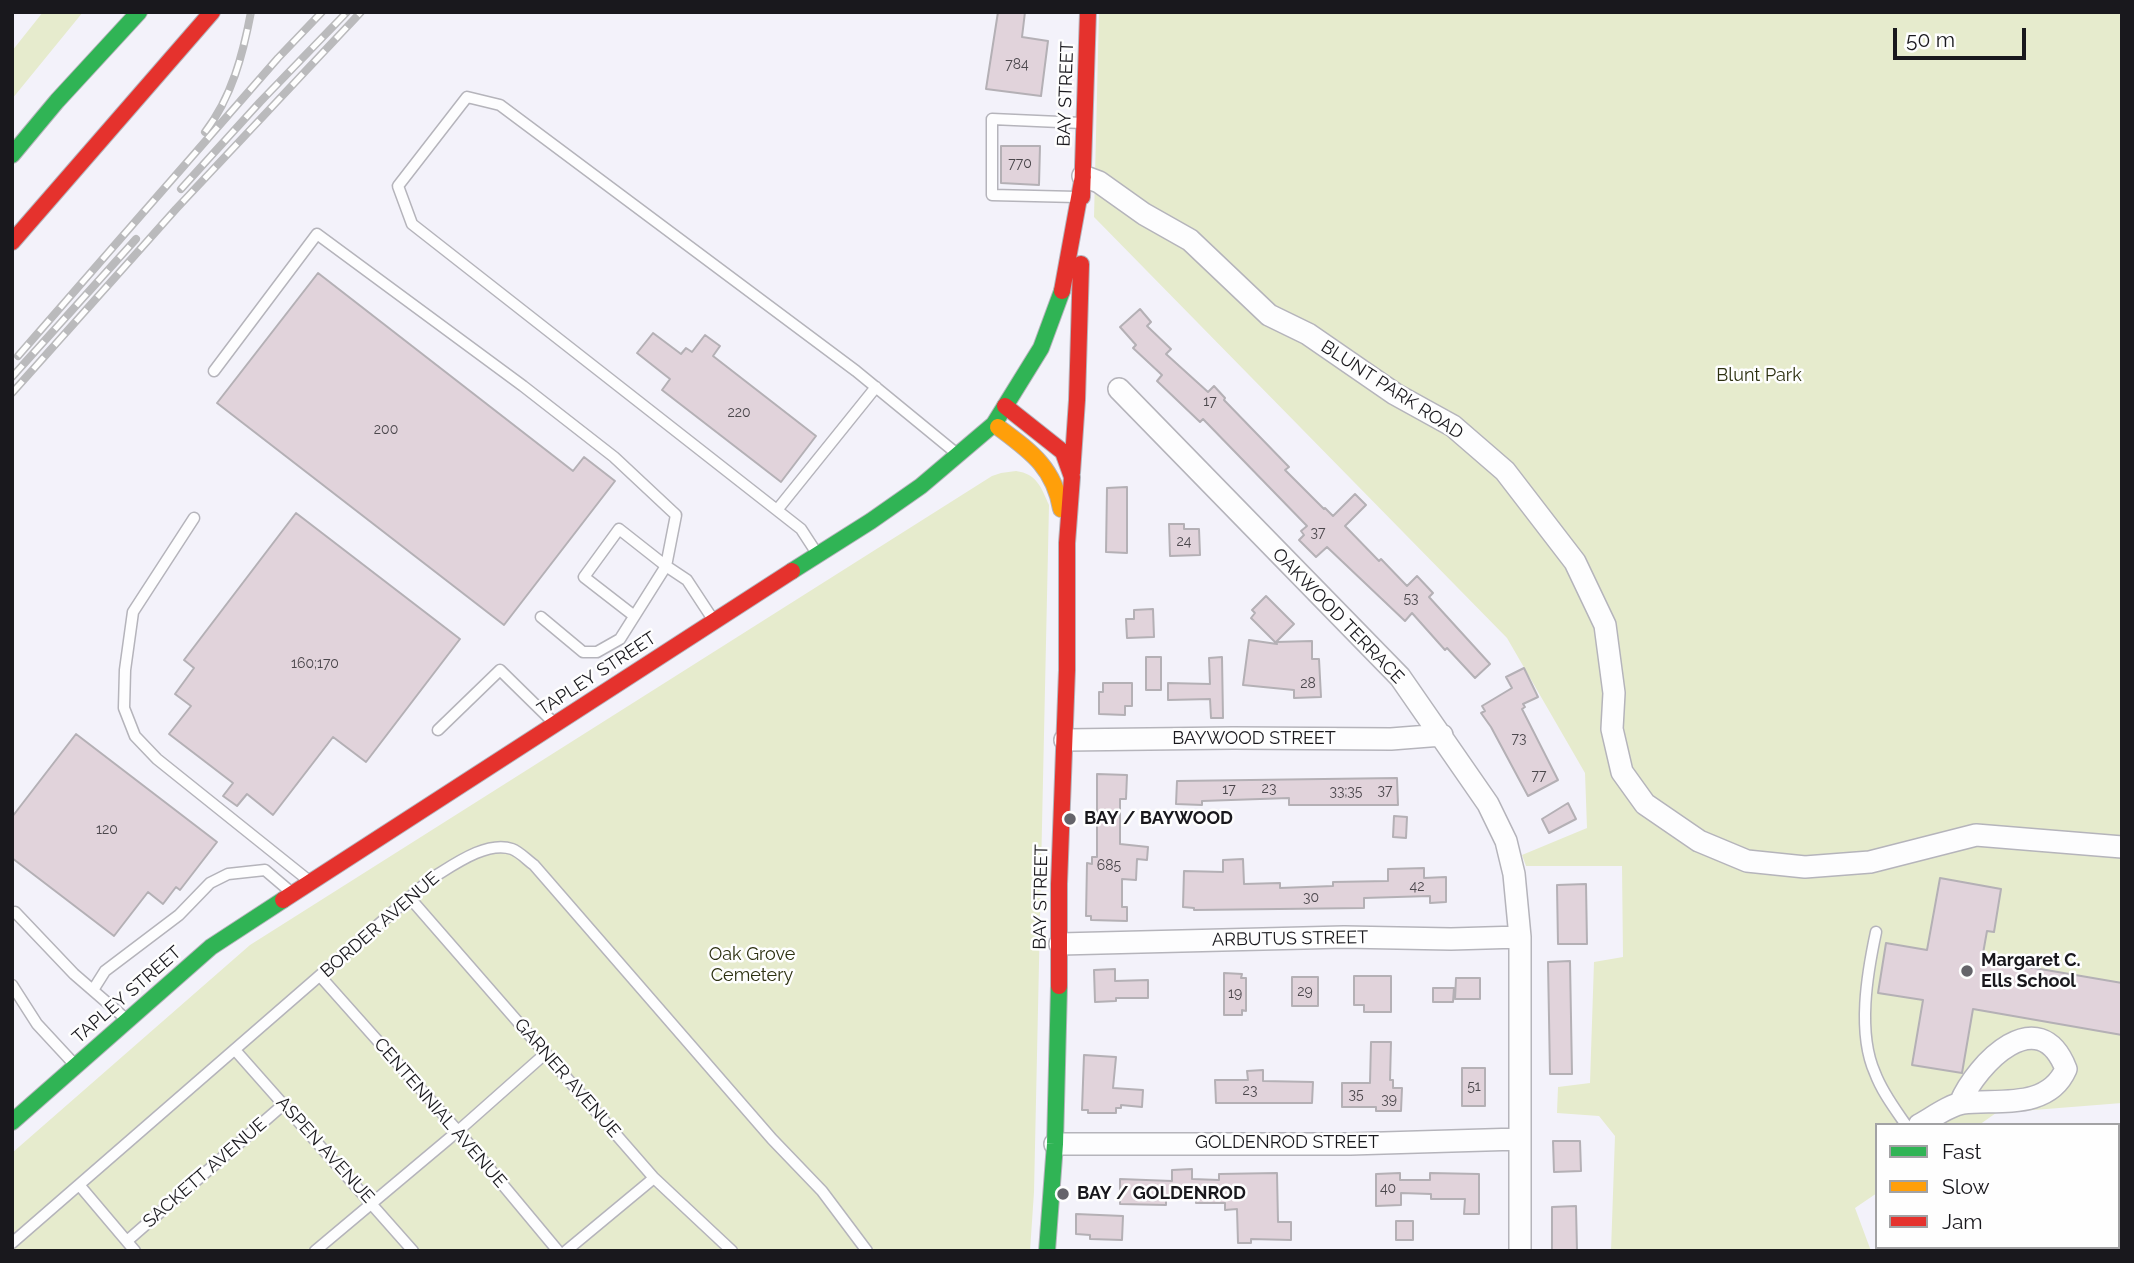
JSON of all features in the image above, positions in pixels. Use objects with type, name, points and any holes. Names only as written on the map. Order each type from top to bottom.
[{"type":"main road","points":[[12,155],[57,101],[139,12]]},
{"type":"main road","points":[[12,242],[212,12]]},
{"type":"main road","name":"BAY STREET","points":[[1047,1251],[1055,1144],[1059,884],[1066,740],[1067,544],[1077,400],[1088,12]]},
{"type":"main road","name":"TAPLEY STREET","points":[[12,1122],[211,947],[713,620],[818,556],[921,486],[994,424],[1041,348],[1060,295],[1081,186]]},
{"type":"main road","points":[[1005,406],[1063,452],[1072,477]]},
{"type":"main road","name":"BAY STREET","points":[[994,424],[1039,459],[1054,479],[1060,492],[1067,544]]},
{"type":"street","name":"BLUNT PARK ROAD","points":[[1081,186],[1099,182],[1144,214],[1190,240],[1269,315],[1308,334],[1395,394],[1453,426],[1505,471],[1575,562],[1605,625],[1614,693],[1612,729],[1622,772],[1644,804],[1699,841],[1747,861],[1805,867],[1870,862],[1976,835],[2122,847]]},
{"type":"street","name":"OAKWOOD TERRACE","points":[[1119,389],[1401,677],[1488,804],[1506,841],[1514,874],[1520,937],[1520,1251]]},
{"type":"street","name":"BAYWOOD STREET","points":[[1066,740],[1233,737],[1391,739],[1442,735]]},
{"type":"street","name":"ARBUTUS STREET","points":[[1060,944],[1344,937],[1520,937]]},
{"type":"street","points":[[1923,1123],[1961,1103],[2004,1103],[2029,1098],[2048,1090],[2061,1079],[2066,1069],[2056,1050],[2049,1044],[2037,1038],[2023,1039],[2006,1046],[1987,1062],[1968,1086],[1961,1103]]},
{"type":"street","name":"GOLDENROD STREET","points":[[1055,1144],[1350,1144],[1519,1139]]},
{"type":"lane","points":[[818,556],[801,529],[412,223],[398,186],[467,97],[500,106],[876,387],[958,455]]},
{"type":"lane","points":[[1081,186],[992,195],[992,119],[1084,124]]},
{"type":"lane","points":[[214,371],[317,234],[523,386],[604,449],[677,515],[666,566],[633,615],[621,639],[589,654],[541,617]]},
{"type":"lane","points":[[777,510],[876,387]]},
{"type":"lane","points":[[194,518],[133,612],[125,670],[124,708],[135,736],[157,759],[311,881]]},
{"type":"lane","points":[[633,615],[584,577],[619,530],[687,580],[713,620]]},
{"type":"lane","points":[[438,730],[500,670],[555,724]]},
{"type":"lane","name":"BORDER AVENUE","points":[[12,1243],[432,878],[465,858],[500,846],[514,849],[534,865],[772,1139],[822,1191],[867,1251]]},
{"type":"lane","points":[[93,990],[105,971],[179,915],[210,883],[228,874],[265,870],[292,893]]},
{"type":"lane","name":"GARNER AVENUE","points":[[409,897],[654,1178],[732,1251]]},
{"type":"lane","points":[[15,912],[127,1020]]},
{"type":"lane","points":[[1875,932],[1865,994],[1866,1033],[1874,1072],[1905,1123]]},
{"type":"lane","name":"CENTENNIAL AVENUE","points":[[320,976],[458,1131],[558,1251]]},
{"type":"lane","points":[[12,985],[37,1024],[76,1066]]},
{"type":"lane","name":"ASPEN AVENUE","points":[[235,1050],[413,1251]]},
{"type":"lane","points":[[315,1251],[546,1053]]},
{"type":"lane","name":"SACKETT AVENUE","points":[[127,1241],[284,1104]]},
{"type":"lane","points":[[566,1251],[654,1178]]},
{"type":"lane","points":[[80,1186],[135,1251]]},
{"type":"green space","points":[[43,12],[83,12],[12,99],[12,51]]},
{"type":"green space","name":"Blunt Park","points":[[1099,12],[2122,12],[2122,1103],[1996,1113],[1982,1123],[1875,1123],[1875,1194],[1855,1208],[1871,1251],[1611,1251],[1615,1136],[1599,1116],[1557,1113],[1558,1087],[1590,1083],[1594,962],[1623,957],[1622,866],[1526,866],[1522,855],[1587,828],[1585,773],[1507,638],[1094,217]]},
{"type":"green space","name":"Oak Grove Cemetery","points":[[1016,471],[1034,478],[1049,505],[1034,1192],[1030,1251],[12,1251],[12,1153],[250,945],[992,476]]},
{"type":"building","points":[[998,12],[1025,12],[1022,37],[1048,41],[1041,96],[986,89]]},
{"type":"building","points":[[1001,146],[1040,146],[1039,185],[1001,183]]},
{"type":"building","points":[[318,273],[573,471],[584,457],[615,481],[504,625],[217,403]]},
{"type":"building","points":[[1140,309],[1151,322],[1147,326],[1171,349],[1166,354],[1208,392],[1214,386],[1224,400],[1289,467],[1285,470],[1324,509],[1333,516],[1355,494],[1366,505],[1345,526],[1407,586],[1417,576],[1433,593],[1429,597],[1490,664],[1475,678],[1412,613],[1405,621],[1327,547],[1316,557],[1299,540],[1304,535],[1301,531],[1307,526],[1203,419],[1200,422],[1157,381],[1162,375],[1133,348],[1136,345],[1120,327]]},
{"type":"building","points":[[653,333],[681,354],[686,348],[692,352],[705,335],[720,346],[713,356],[816,436],[781,482],[662,390],[670,379],[637,353]]},
{"type":"building","points":[[1127,487],[1127,553],[1106,552],[1107,488]]},
{"type":"building","points":[[296,513],[460,639],[366,762],[333,737],[273,815],[247,794],[237,806],[223,796],[233,783],[169,734],[191,706],[175,694],[194,668],[184,660]]},
{"type":"building","points":[[1169,524],[1184,524],[1184,529],[1199,529],[1200,555],[1170,556]]},
{"type":"building","points":[[1266,596],[1294,624],[1276,642],[1312,641],[1312,659],[1319,659],[1321,697],[1294,698],[1294,690],[1243,685],[1249,640],[1277,644],[1251,618],[1255,613],[1252,610]]},
{"type":"building","points":[[1153,609],[1154,637],[1127,638],[1126,619],[1134,619],[1134,610]]},
{"type":"building","points":[[1146,657],[1161,657],[1161,690],[1146,690]]},
{"type":"building","points":[[1222,657],[1223,718],[1211,718],[1210,699],[1168,700],[1168,683],[1210,684],[1209,658]]},
{"type":"building","points":[[1524,668],[1538,697],[1523,704],[1525,707],[1522,709],[1558,780],[1528,796],[1481,713],[1485,711],[1482,706],[1512,688],[1506,677]]},
{"type":"building","points":[[1103,683],[1132,683],[1132,706],[1125,706],[1125,715],[1099,714],[1099,692],[1103,692]]},
{"type":"building","points":[[76,734],[217,842],[180,890],[176,887],[163,904],[148,892],[114,936],[12,858],[12,817]]},
{"type":"building","points":[[1097,774],[1127,775],[1126,799],[1120,799],[1120,844],[1148,847],[1147,860],[1137,859],[1136,880],[1122,879],[1122,907],[1127,907],[1127,921],[1091,920],[1091,916],[1086,916],[1087,863],[1092,864],[1092,857],[1097,857]]},
{"type":"building","points":[[1397,778],[1398,805],[1289,805],[1289,798],[1202,801],[1202,805],[1176,804],[1177,781]]},
{"type":"building","points":[[1568,803],[1576,819],[1549,833],[1542,819]]},
{"type":"building","points":[[1394,816],[1407,817],[1406,838],[1393,837]]},
{"type":"building","points":[[1243,859],[1244,884],[1280,883],[1280,888],[1333,886],[1333,882],[1388,881],[1388,869],[1424,868],[1424,878],[1446,877],[1446,902],[1430,903],[1430,896],[1364,898],[1364,908],[1194,910],[1183,907],[1184,871],[1223,872],[1223,860]]},
{"type":"building","name":"Margaret C. Ells School","points":[[1940,878],[2001,889],[1994,932],[1987,931],[1982,959],[2122,983],[2122,1035],[1973,1009],[1962,1073],[1912,1065],[1923,1000],[1878,993],[1886,943],[1927,950]]},
{"type":"building","points":[[1586,884],[1587,944],[1558,944],[1557,885]]},
{"type":"building","points":[[1570,961],[1572,1074],[1550,1074],[1548,962]]},
{"type":"building","points":[[1115,969],[1115,981],[1148,980],[1148,998],[1116,998],[1116,1001],[1095,1002],[1094,970]]},
{"type":"building","points":[[1224,973],[1242,974],[1241,978],[1246,978],[1246,1011],[1242,1010],[1242,1015],[1224,1015]]},
{"type":"building","points":[[1354,976],[1391,976],[1391,1012],[1364,1012],[1364,1005],[1354,1005]]},
{"type":"building","points":[[1292,977],[1318,977],[1318,1006],[1292,1006]]},
{"type":"building","points":[[1456,978],[1480,978],[1480,999],[1455,999]]},
{"type":"building","points":[[1433,988],[1454,988],[1453,1002],[1433,1002]]},
{"type":"building","points":[[1371,1042],[1391,1042],[1390,1080],[1393,1080],[1393,1088],[1402,1088],[1401,1111],[1376,1111],[1376,1107],[1342,1107],[1342,1083],[1370,1083]]},
{"type":"building","points":[[1084,1055],[1116,1057],[1113,1088],[1143,1090],[1142,1107],[1121,1105],[1121,1108],[1116,1108],[1116,1113],[1088,1113],[1088,1110],[1082,1110]]},
{"type":"building","points":[[1462,1068],[1485,1068],[1485,1106],[1462,1106]]},
{"type":"building","points":[[1263,1070],[1263,1081],[1313,1082],[1312,1103],[1216,1103],[1215,1080],[1248,1080],[1247,1071]]},
{"type":"building","points":[[1553,1141],[1580,1141],[1581,1171],[1554,1172]]},
{"type":"building","points":[[1192,1169],[1192,1179],[1219,1180],[1219,1174],[1277,1173],[1278,1222],[1291,1222],[1291,1240],[1251,1239],[1251,1243],[1238,1243],[1237,1209],[1225,1210],[1225,1203],[1196,1203],[1196,1198],[1166,1199],[1166,1205],[1120,1204],[1120,1179],[1172,1181],[1172,1170]]},
{"type":"building","points":[[1400,1173],[1400,1180],[1430,1180],[1430,1173],[1479,1174],[1479,1214],[1464,1214],[1465,1199],[1431,1199],[1431,1194],[1401,1193],[1401,1205],[1376,1206],[1376,1174]]},
{"type":"building","points":[[1576,1206],[1577,1251],[1552,1251],[1552,1207]]},
{"type":"building","points":[[1076,1214],[1123,1216],[1122,1240],[1090,1239],[1090,1235],[1076,1234]]},
{"type":"building","points":[[1396,1221],[1413,1221],[1413,1240],[1396,1240]]},
{"type":"railway","points":[[205,132],[235,75],[251,12]]},
{"type":"railway","points":[[18,356],[278,58],[322,12]]},
{"type":"railway","points":[[181,189],[347,12]]},
{"type":"railway","points":[[12,393],[176,209],[361,12]]},
{"type":"railway","points":[[12,377],[136,239]]},
{"type":"traffic: fast","points":[[12,155],[57,101],[139,12]]},
{"type":"traffic: fast","points":[[792,571],[921,486],[994,424],[1041,348],[1062,291]]},
{"type":"traffic: fast","points":[[12,1122],[211,947],[283,900]]},
{"type":"traffic: fast","points":[[1047,1251],[1055,1144],[1059,986]]},
{"type":"traffic: slow","points":[[998,427],[1039,461],[1053,482],[1061,509]]},
{"type":"traffic: jam","points":[[12,242],[212,12]]},
{"type":"traffic: jam","points":[[1082,197],[1088,12]]},
{"type":"traffic: jam","points":[[1062,291],[1083,176]]},
{"type":"traffic: jam","points":[[1072,473],[1081,264]]},
{"type":"traffic: jam","points":[[1005,406],[1063,452],[1072,477],[1067,543],[1067,670],[1059,884],[1059,986]]},
{"type":"traffic: jam","points":[[283,900],[792,571]]},
{"type":"place","name":"BAY / BAYWOOD","points":[[1070,819]]},
{"type":"place","name":"Margaret C. Ells School","points":[[1967,971]]},
{"type":"place","name":"BAY / GOLDENROD","points":[[1063,1194]]}]
